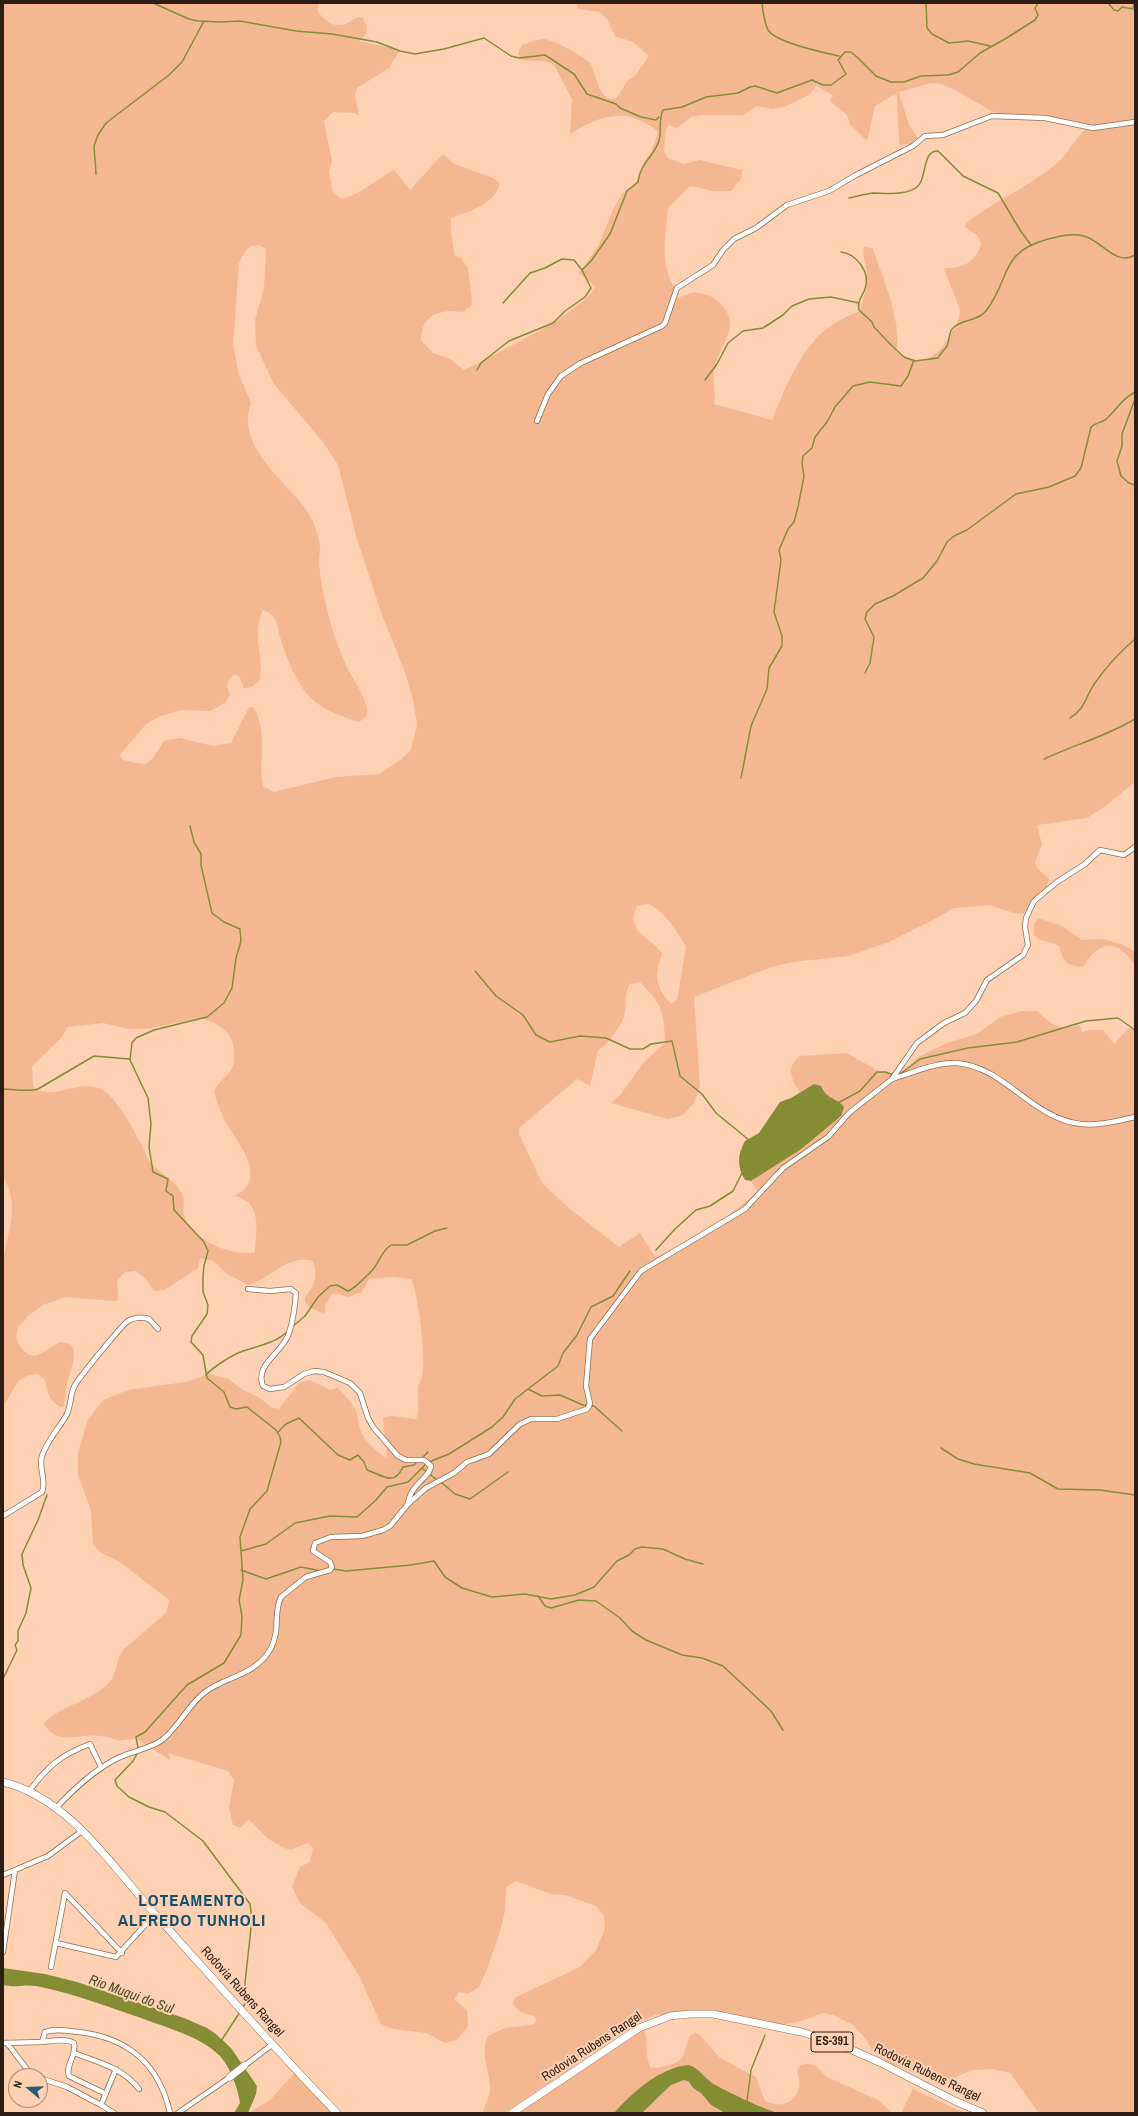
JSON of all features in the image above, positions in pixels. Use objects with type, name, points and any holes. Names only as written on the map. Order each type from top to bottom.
[{"type":"main road","name":"Rodovia Rubens Rangel","points":[[3,1782],[30,1790],[57,1808],[82,1831],[155,1914],[337,2113]]},
{"type":"main road","name":"Rodovia Rubens Rangel","points":[[512,2113],[639,2028],[670,2016],[713,2014],[801,2032],[834,2042],[879,2062],[955,2101],[983,2113]]},
{"type":"main road","points":[[230,2077],[244,2066]]},
{"type":"street","points":[[537,421],[548,394],[561,376],[581,363],[662,326],[665,323],[675,292],[679,285],[712,265],[731,242],[756,228],[788,205],[829,192],[896,153],[913,146],[925,136],[943,135],[987,117],[1045,118],[1093,128],[1135,122]]},
{"type":"street","points":[[57,1808],[74,1789],[101,1767],[135,1750],[162,1740],[204,1693],[238,1677],[256,1666],[269,1650],[277,1632],[278,1602],[281,1597],[306,1577],[330,1570],[332,1567],[330,1562],[315,1553],[312,1548],[315,1543],[324,1539],[362,1536],[383,1530],[393,1523],[408,1504],[426,1488],[454,1473],[467,1462],[489,1454],[513,1430],[527,1420],[535,1418],[557,1419],[587,1409],[590,1404],[586,1386],[590,1339],[641,1271],[736,1216],[749,1206],[782,1168],[828,1137],[849,1113],[892,1079],[917,1042],[944,1023],[965,1013],[976,1001],[987,980],[1017,961],[1023,955],[1028,945],[1025,926],[1026,918],[1032,904],[1037,898],[1057,882],[1085,864],[1100,850],[1124,855],[1135,847]]},
{"type":"street","points":[[892,1079],[934,1066],[958,1063],[993,1076],[1041,1110],[1071,1122],[1098,1124],[1135,1117]]},
{"type":"street","points":[[248,1289],[270,1291],[291,1289],[296,1293],[290,1332],[284,1343],[260,1375],[263,1386],[270,1389],[284,1388],[304,1374],[318,1371],[353,1384],[363,1399],[370,1423],[398,1456],[406,1460],[424,1460],[432,1466],[430,1471],[412,1490],[408,1504]]},
{"type":"street","points":[[3,1516],[42,1492],[44,1485],[40,1465],[41,1458],[47,1444],[67,1414],[74,1386],[118,1332],[129,1320],[136,1318],[149,1319],[158,1329]]},
{"type":"street","points":[[30,1790],[46,1770],[70,1752],[90,1744],[101,1767]]},
{"type":"street","points":[[3,1875],[48,1856],[82,1831]]},
{"type":"street","points":[[3,1952],[15,1870]]},
{"type":"street","points":[[52,1968],[65,1893],[122,1953]]},
{"type":"street","points":[[56,1943],[116,1957],[122,1953],[155,1914]]},
{"type":"street","points":[[42,2042],[46,2032],[64,2030],[101,2035],[122,2044],[149,2065],[158,2079],[170,2113]]},
{"type":"street","points":[[5,2043],[71,2041],[74,2044],[74,2053],[68,2070],[69,2076],[106,2094]]},
{"type":"street","points":[[5,2043],[27,2068]]},
{"type":"street","points":[[244,2066],[274,2044]]},
{"type":"street","points":[[74,2053],[116,2069],[139,2089]]},
{"type":"street","points":[[101,2105],[116,2069]]},
{"type":"street","points":[[178,2113],[230,2077]]},
{"type":"street","points":[[48,2081],[66,2087],[114,2113]]},
{"type":"shaded area","points":[[3,3],[319,3],[317,10],[326,20],[334,25],[343,25],[356,18],[362,17],[367,26],[366,34],[359,41],[400,50],[389,68],[357,88],[355,96],[359,115],[354,113],[333,112],[324,121],[332,161],[329,172],[333,193],[342,199],[357,193],[394,170],[410,190],[443,154],[454,164],[493,178],[500,183],[493,197],[487,202],[473,210],[451,218],[454,255],[461,258],[468,268],[472,301],[471,306],[463,312],[448,311],[440,312],[434,315],[429,318],[422,331],[421,340],[433,353],[450,359],[464,370],[558,320],[586,298],[596,287],[579,273],[599,245],[612,212],[622,194],[637,181],[645,160],[651,152],[658,133],[652,126],[633,118],[615,116],[596,120],[570,134],[572,99],[554,65],[542,61],[520,59],[518,53],[522,45],[540,39],[554,42],[576,53],[588,62],[591,65],[599,87],[605,96],[616,99],[628,80],[635,76],[649,56],[633,42],[615,36],[607,19],[599,12],[578,9],[576,3],[1135,3],[1135,782],[1104,807],[1087,818],[1037,825],[1042,845],[1035,862],[1037,868],[1049,879],[1046,889],[1037,896],[1023,914],[1014,913],[990,905],[953,908],[939,917],[889,942],[848,956],[793,962],[771,967],[694,997],[700,1085],[694,1103],[683,1115],[668,1119],[611,1103],[621,1094],[644,1062],[665,1043],[663,1016],[658,1003],[640,982],[630,984],[626,995],[626,1009],[624,1017],[610,1040],[598,1050],[590,1086],[577,1079],[520,1127],[519,1134],[542,1183],[570,1209],[619,1247],[640,1233],[655,1257],[678,1248],[708,1231],[758,1192],[751,1181],[800,1150],[841,1103],[832,1100],[814,1084],[800,1092],[791,1074],[791,1069],[795,1060],[800,1056],[847,1053],[880,1072],[889,1073],[906,1070],[918,1057],[947,1043],[977,1034],[1000,1017],[1022,1011],[1038,1011],[1056,1026],[1072,1027],[1079,1025],[1082,1032],[1090,1030],[1103,1030],[1114,1044],[1128,1029],[1135,1028],[1135,2113],[1039,2113],[1010,2073],[993,2069],[973,2070],[953,2078],[934,2080],[889,2063],[872,2051],[866,2039],[853,2025],[833,2015],[823,2013],[798,2022],[780,2025],[691,2011],[655,2015],[633,2026],[504,2113],[483,2113],[490,2090],[485,2055],[488,2036],[505,2028],[533,2025],[537,2019],[532,2015],[522,2013],[512,2004],[516,1997],[580,1967],[596,1950],[605,1929],[604,1916],[596,1906],[565,1895],[551,1894],[516,1881],[506,1887],[505,1911],[499,1935],[479,1987],[468,1994],[459,1992],[454,1999],[467,2010],[468,2026],[457,2040],[445,2043],[426,2033],[393,2029],[381,2024],[359,1976],[326,1923],[300,1903],[292,1887],[300,1867],[310,1862],[313,1848],[308,1843],[290,1850],[282,1847],[267,1837],[248,1819],[241,1828],[233,1825],[229,1808],[234,1780],[228,1771],[168,1753],[170,1760],[135,1738],[128,1740],[116,1740],[105,1737],[91,1736],[61,1737],[55,1735],[44,1723],[55,1714],[90,1697],[105,1686],[111,1680],[119,1657],[124,1649],[167,1612],[169,1600],[120,1562],[101,1553],[93,1544],[91,1510],[78,1475],[78,1453],[88,1420],[103,1400],[128,1390],[186,1382],[209,1374],[228,1379],[243,1390],[260,1398],[271,1407],[279,1409],[299,1383],[310,1380],[330,1390],[338,1388],[355,1409],[359,1427],[364,1438],[375,1450],[387,1459],[383,1418],[391,1416],[416,1419],[418,1412],[418,1387],[422,1377],[423,1357],[417,1298],[411,1279],[393,1277],[369,1279],[362,1292],[349,1297],[333,1293],[325,1306],[325,1314],[310,1308],[305,1302],[305,1297],[315,1280],[315,1266],[313,1261],[295,1261],[248,1285],[227,1274],[213,1261],[200,1258],[198,1268],[164,1290],[154,1291],[145,1278],[136,1271],[125,1272],[117,1281],[118,1298],[116,1301],[65,1297],[43,1305],[28,1316],[18,1327],[16,1338],[24,1351],[30,1355],[38,1355],[60,1342],[68,1343],[74,1349],[73,1363],[63,1407],[59,1406],[52,1400],[48,1393],[45,1380],[38,1374],[30,1375],[19,1381],[3,1405],[2,1285],[4,1256],[12,1211],[9,1188],[3,1176]],"holes":[[[931,83],[941,84],[957,91],[997,114],[1044,115],[1089,127],[1080,135],[1061,160],[1056,164],[1034,180],[966,223],[965,227],[977,235],[981,243],[976,255],[968,263],[963,266],[944,268],[960,312],[952,333],[940,350],[934,355],[922,360],[906,357],[897,353],[898,340],[891,300],[873,249],[864,246],[867,283],[860,311],[841,319],[829,327],[818,336],[807,349],[790,379],[772,420],[714,404],[715,395],[713,378],[715,364],[728,335],[730,323],[729,316],[717,300],[705,294],[692,293],[670,302],[676,288],[667,272],[665,261],[665,239],[668,208],[690,186],[714,191],[731,191],[741,179],[742,170],[700,160],[683,164],[668,158],[664,152],[666,129],[669,125],[677,128],[691,117],[703,115],[744,115],[756,106],[772,109],[784,107],[809,95],[816,86],[833,95],[830,101],[847,115],[850,124],[867,141],[875,106],[893,95],[897,96],[899,142],[900,145],[910,144],[918,138],[909,125],[899,92]],[[259,245],[266,249],[264,288],[255,320],[256,346],[274,384],[323,442],[338,465],[357,539],[382,615],[405,672],[413,699],[417,725],[411,750],[399,761],[379,774],[335,777],[274,792],[263,786],[261,727],[254,708],[249,707],[231,743],[213,746],[180,738],[164,741],[153,758],[146,764],[128,761],[119,756],[146,724],[161,716],[181,710],[210,711],[225,703],[230,695],[228,682],[234,675],[239,676],[244,688],[252,687],[260,680],[261,670],[258,628],[263,610],[270,613],[275,619],[282,644],[291,666],[302,687],[312,699],[324,708],[359,722],[367,713],[365,702],[347,668],[330,622],[323,592],[319,563],[320,548],[314,524],[301,503],[262,458],[254,445],[249,432],[248,418],[251,403],[238,372],[233,344],[239,263],[245,251],[251,246]],[[649,904],[661,912],[675,929],[686,947],[677,1000],[671,1004],[659,986],[657,975],[662,954],[658,948],[636,929],[634,915],[637,906]],[[201,1018],[219,1025],[231,1037],[234,1050],[234,1064],[229,1073],[214,1091],[224,1119],[242,1148],[250,1170],[250,1179],[245,1188],[234,1196],[243,1199],[250,1204],[254,1210],[256,1218],[255,1252],[235,1252],[224,1249],[203,1239],[195,1232],[188,1224],[184,1215],[184,1199],[179,1189],[150,1162],[125,1115],[114,1100],[103,1090],[86,1086],[52,1092],[44,1092],[35,1089],[33,1084],[32,1066],[61,1038],[68,1027],[103,1023],[129,1029],[146,1029]]]},
{"type":"shaded area","points":[[1038,918],[1062,926],[1082,940],[1103,939],[1124,945],[1135,952],[1135,966],[1129,957],[1122,951],[1116,947],[1109,946],[1102,947],[1096,951],[1083,967],[1069,964],[1064,960],[1059,946],[1037,938],[1034,935],[1034,924]]},
{"type":"shaded area","points":[[814,1084],[821,1086],[826,1094],[838,1101],[844,1107],[841,1116],[800,1150],[751,1181],[745,1180],[739,1166],[739,1156],[745,1141],[759,1133],[780,1102],[791,1098]]},
{"type":"shaded area","points":[[3,1968],[45,1974],[77,1982],[184,2018],[207,2028],[231,2048],[257,2086],[256,2094],[248,2113],[234,2113],[240,2103],[233,2078],[220,2056],[203,2043],[172,2029],[76,1996],[36,1986],[3,1985]]},
{"type":"shaded area","points":[[644,2029],[650,2067],[660,2067],[678,2062],[683,2056],[690,2036],[695,2033],[699,2034],[720,2058],[756,2077],[765,2101],[773,2104],[781,2104],[787,2103],[793,2099],[797,2094],[799,2087],[797,2071],[801,2065],[806,2064],[815,2065],[827,2077],[878,2100],[892,2113],[774,2113],[713,2084],[697,2069],[688,2065],[668,2069],[660,2074],[631,2096],[614,2113],[517,2113]]},
{"type":"shaded area","points":[[688,2065],[701,2072],[717,2086],[756,2105],[779,2113],[725,2113],[711,2105],[701,2093],[693,2088],[689,2082],[684,2080],[671,2085],[642,2113],[614,2113],[647,2082],[667,2071]]},
{"type":"shaded area","points":[[295,2072],[332,2113],[248,2113],[270,2100]]},
{"type":"shaded area","points":[[684,2080],[689,2082],[693,2088],[701,2093],[711,2105],[725,2113],[642,2113],[671,2085]]},
{"type":"shaded area","points":[[913,2089],[960,2111],[966,2113],[901,2113]]},
{"type":"waterway","points":[[153,3],[189,19],[198,21],[240,21],[296,31],[332,34],[377,42],[400,51],[415,54],[444,49],[484,38],[511,56],[519,58],[545,55],[574,74],[587,94],[616,104],[620,108],[641,117],[656,120],[659,117]]},
{"type":"waterway","points":[[762,3],[766,24],[768,30],[772,34],[790,43],[839,56]]},
{"type":"waterway","points":[[926,3],[927,28],[932,34],[949,43],[968,41],[990,46]]},
{"type":"waterway","points":[[582,270],[591,261],[610,234],[627,191],[638,182],[641,170],[656,147],[660,137],[663,110],[682,107],[706,97],[738,93],[755,86],[777,93],[812,80],[823,85],[831,85],[846,74],[838,60],[845,52],[851,52],[876,76],[891,82],[904,82],[921,76],[948,75],[958,72],[980,53],[1035,20],[1038,15],[1035,8],[1038,3]]},
{"type":"waterway","points":[[1108,3],[1114,10],[1118,11],[1122,7],[1133,9],[1134,3]]},
{"type":"waterway","points":[[96,174],[94,146],[98,135],[106,123],[169,75],[182,62],[204,21]]},
{"type":"waterway","points":[[849,198],[873,193],[903,193],[914,189],[921,182],[929,155],[938,151],[963,176],[998,193],[1020,230],[1031,245]]},
{"type":"waterway","points":[[841,252],[852,256],[857,260],[866,277],[865,289],[859,302],[859,310],[904,357],[915,361],[938,358],[947,346],[952,329],[958,324],[979,317],[983,314],[994,299],[1013,259],[1021,251],[1032,245],[1057,237],[1080,235],[1090,238],[1109,252],[1121,258],[1128,258],[1135,255]]},
{"type":"waterway","points":[[477,370],[481,363],[509,341],[553,323],[565,311],[585,297],[591,288],[582,270],[574,260],[562,259],[545,268],[530,273],[503,303]]},
{"type":"waterway","points":[[705,380],[717,364],[728,343],[743,331],[763,328],[783,315],[792,306],[809,299],[831,297],[859,303]]},
{"type":"waterway","points":[[1135,326],[1135,337]]},
{"type":"waterway","points":[[741,778],[751,726],[767,689],[769,668],[782,646],[782,636],[774,612],[781,560],[779,550],[788,529],[794,522],[798,507],[804,476],[802,463],[803,456],[812,448],[815,437],[827,422],[835,407],[853,386],[870,382],[901,386],[908,376],[914,360]]},
{"type":"waterway","points":[[865,673],[870,663],[874,637],[865,619],[867,612],[875,604],[893,596],[923,578],[937,561],[947,542],[954,536],[967,530],[1016,494],[1049,487],[1075,476],[1081,468],[1091,427],[1105,420],[1126,398],[1135,392]]},
{"type":"waterway","points":[[1135,399],[1122,434],[1122,446],[1117,461],[1121,476],[1129,483],[1135,485]]},
{"type":"waterway","points":[[1070,718],[1082,706],[1104,671],[1135,639]]},
{"type":"waterway","points":[[1044,759],[1102,735],[1135,719]]},
{"type":"waterway","points":[[138,1748],[136,1737],[145,1732],[187,1685],[224,1663],[241,1635],[242,1616],[239,1600],[243,1580],[240,1537],[250,1509],[267,1491],[281,1442],[276,1430],[247,1407],[236,1409],[230,1407],[224,1392],[207,1378],[203,1355],[191,1342],[192,1336],[207,1314],[208,1305],[203,1292],[203,1276],[208,1251],[204,1242],[174,1210],[173,1196],[166,1191],[168,1179],[153,1172],[149,1147],[151,1124],[148,1098],[130,1060],[132,1043],[136,1038],[154,1030],[207,1017],[224,1003],[232,988],[236,958],[241,941],[240,929],[224,922],[212,913],[201,865],[201,854],[194,842],[190,826]]},
{"type":"waterway","points":[[475,971],[496,996],[523,1015],[536,1035],[550,1042],[580,1036],[606,1038],[630,1049],[643,1049],[651,1044],[672,1041],[680,1076],[702,1094],[716,1113],[749,1140]]},
{"type":"waterway","points":[[900,1074],[920,1059],[968,1048],[1017,1042],[1086,1021],[1118,1018],[1135,1030]]},
{"type":"waterway","points":[[3,1089],[38,1089],[94,1056],[129,1059]]},
{"type":"waterway","points":[[838,1103],[860,1091],[877,1072],[885,1072],[894,1075]]},
{"type":"waterway","points":[[656,1250],[675,1229],[696,1210],[710,1206],[733,1191],[742,1173]]},
{"type":"waterway","points":[[292,1327],[305,1316],[318,1297],[330,1286],[337,1285],[348,1291],[358,1284],[372,1270],[383,1253],[391,1245],[407,1245],[435,1231],[447,1228]]},
{"type":"waterway","points":[[429,1462],[449,1454],[492,1427],[503,1417],[515,1399],[558,1366],[563,1353],[577,1335],[591,1307],[613,1296],[630,1271]]},
{"type":"waterway","points":[[206,1375],[234,1355],[261,1346],[278,1338],[288,1331]]},
{"type":"waterway","points":[[528,1389],[542,1396],[560,1395],[583,1405],[594,1406],[622,1431]]},
{"type":"waterway","points":[[278,1432],[286,1424],[299,1418],[338,1455],[350,1460],[358,1455],[364,1462],[367,1470],[387,1478],[396,1477],[403,1467],[414,1465],[418,1461]]},
{"type":"waterway","points":[[941,1448],[958,1459],[974,1464],[1030,1473],[1058,1489],[1100,1490],[1135,1495]]},
{"type":"waterway","points":[[421,1459],[428,1452]]},
{"type":"waterway","points":[[241,1551],[266,1544],[295,1523],[330,1516],[357,1517],[376,1500],[387,1487],[408,1482],[426,1464]]},
{"type":"waterway","points":[[423,1469],[437,1480]]},
{"type":"waterway","points":[[441,1482],[455,1494],[470,1499],[508,1472]]},
{"type":"waterway","points":[[3,1679],[17,1650],[15,1645],[18,1641],[18,1631],[26,1613],[31,1588],[23,1565],[22,1554],[38,1520],[47,1495]]},
{"type":"waterway","points":[[333,1569],[346,1571],[411,1565],[434,1561],[445,1577],[462,1588],[492,1597],[525,1594],[551,1599],[575,1595],[594,1587],[617,1561],[629,1555],[635,1549],[642,1547],[663,1549],[685,1559],[703,1564]]},
{"type":"waterway","points":[[241,1570],[266,1579],[301,1567],[321,1571]]},
{"type":"waterway","points":[[538,1596],[545,1606],[551,1608],[579,1600],[596,1601],[620,1618],[632,1631],[646,1640],[682,1655],[702,1658],[723,1666],[771,1711],[783,1730]]},
{"type":"waterway","points":[[138,1752],[133,1761],[115,1780],[117,1786],[129,1797],[149,1807],[165,1812],[203,1841],[250,1904],[252,1919],[245,1983],[246,2002],[243,2007]]},
{"type":"waterway","points":[[221,2041],[240,2012]]},
{"type":"waterway","points":[[747,2101],[751,2070],[765,2035]]},
{"type":"district","name":"LOTEAMENTO ALFREDO TUNHOLI","points":[[192,1911]]},
{"type":"water label","name":"Rio Muqui do Sul","points":[[131,1995]]}]
